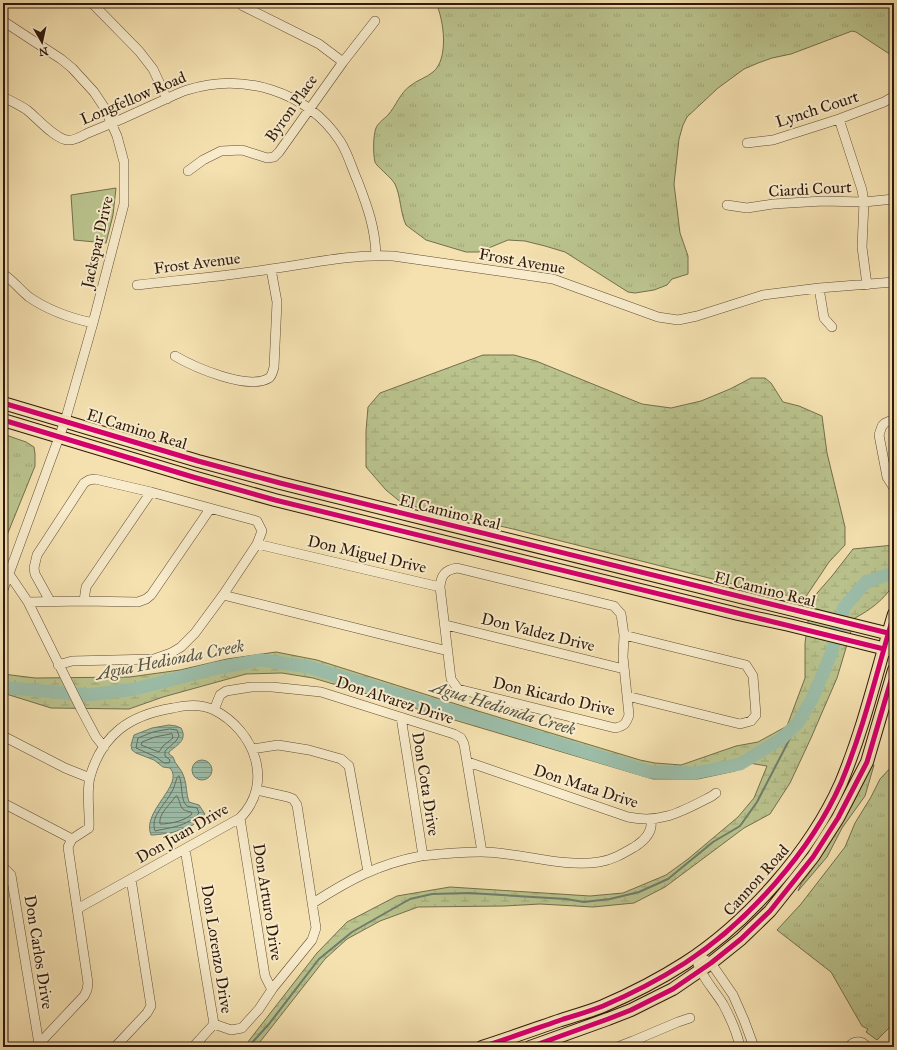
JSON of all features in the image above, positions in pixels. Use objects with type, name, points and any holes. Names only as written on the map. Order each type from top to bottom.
[{"type":"main road","name":"El Camino Real","points":[[3,403],[198,461],[280,483],[891,634]]},
{"type":"main road","name":"El Camino Real","points":[[3,420],[275,500],[889,650]]},
{"type":"main road","name":"Cannon Road","points":[[482,1047],[602,1006],[665,975],[696,955],[753,907],[784,873],[806,844],[826,812],[840,784],[889,650],[894,614]]},
{"type":"main road","name":"Cannon Road","points":[[530,1047],[631,1010],[673,989],[711,963],[741,939],[770,911],[794,882],[828,836],[867,762],[894,670]]},
{"type":"street","points":[[92,3],[139,51],[153,69],[167,99]]},
{"type":"street","points":[[240,3],[243,6],[319,44],[343,62]]},
{"type":"street","name":"Jackspar Drive","points":[[3,21],[62,59],[94,92],[112,124],[124,162],[124,204],[93,323],[60,437],[3,590]]},
{"type":"street","name":"Byron Place","points":[[188,171],[203,160],[221,151],[242,150],[267,158],[274,157],[343,62],[375,21]]},
{"type":"street","name":"Longfellow Road","points":[[3,97],[26,109],[61,139],[69,141],[112,124],[187,90],[221,83],[240,83],[261,86],[284,94],[309,109],[333,131],[346,154],[369,211],[373,225],[376,255]]},
{"type":"street","name":"Lynch Court","points":[[747,142],[773,140],[839,119],[884,102],[894,96]]},
{"type":"street","points":[[839,119],[862,190],[864,202],[862,247],[867,285]]},
{"type":"street","name":"Ciardi Court","points":[[727,205],[747,208],[773,204],[823,201],[864,202],[894,200]]},
{"type":"street","name":"Frost Avenue","points":[[137,285],[271,269],[343,257],[376,255],[393,256],[553,279],[658,317],[678,320],[697,316],[763,295],[819,288],[894,282]]},
{"type":"street","points":[[175,356],[193,366],[235,380],[259,382],[269,378],[272,375],[274,367],[277,302],[271,269]]},
{"type":"street","points":[[3,274],[28,296],[46,308],[66,317],[93,323]]},
{"type":"street","points":[[819,288],[824,318],[832,327]]},
{"type":"street","points":[[894,419],[882,426],[879,435],[887,477],[894,488]]},
{"type":"street","points":[[50,601],[35,574],[34,568],[37,555],[84,484],[90,480],[95,479],[151,492],[257,521],[262,531],[257,544],[223,595],[195,633],[181,647],[154,660],[72,660],[58,665]]},
{"type":"street","points":[[84,601],[86,587],[151,492]]},
{"type":"street","points":[[28,602],[138,602],[146,599],[151,595],[210,509]]},
{"type":"street","name":"Don Miguel Drive","points":[[257,544],[440,587],[440,578],[448,569],[457,568],[614,606],[621,614],[624,635],[622,657],[627,696]]},
{"type":"street","points":[[9,574],[28,602],[81,709],[96,737],[104,747]]},
{"type":"street","name":"Don Ricardo Drive","points":[[440,587],[446,625],[451,679],[458,689],[615,728],[623,726],[629,715],[627,696],[740,724],[751,721],[756,715],[753,676],[746,665],[624,635]]},
{"type":"street","points":[[223,595],[448,651]]},
{"type":"street","name":"Don Valdez Drive","points":[[446,625],[624,669]]},
{"type":"street","name":"Don Alvarez Drive","points":[[214,710],[220,695],[226,691],[251,687],[272,687],[321,692],[454,734],[461,738],[464,744],[482,852]]},
{"type":"street","name":"Don Juan Drive","points":[[72,839],[89,828],[90,817],[87,796],[90,778],[96,761],[104,747],[118,729],[135,718],[157,710],[198,705],[214,710],[239,728],[247,738],[257,762],[258,776],[253,800],[244,814],[240,818],[77,909]]},
{"type":"street","name":"Don Cota Drive","points":[[401,717],[423,856]]},
{"type":"street","points":[[3,736],[65,768],[90,778]]},
{"type":"street","points":[[252,749],[278,745],[309,750],[341,759],[349,766],[368,872]]},
{"type":"street","name":"Don Mata Drive","points":[[468,762],[628,817],[640,819],[651,820],[674,815],[716,793]]},
{"type":"street","points":[[214,1024],[231,1030],[242,1028],[259,1009],[273,988],[312,940],[316,928],[297,805],[293,799],[288,797],[256,790]]},
{"type":"street","points":[[3,803],[72,839],[68,847],[88,983],[87,990],[84,996],[37,1046]]},
{"type":"street","name":"Don Arturo Drive","points":[[240,818],[265,976],[270,986],[273,988]]},
{"type":"street","points":[[313,903],[340,886],[368,872],[394,861],[423,856],[482,852],[577,863],[600,862],[621,855],[642,843],[650,832],[652,825],[651,820]]},
{"type":"street","name":"Don Lorenzo Drive","points":[[185,849],[214,1024],[193,1047]]},
{"type":"street","name":"Don Carlos Drive","points":[[3,867],[11,875],[37,1046]]},
{"type":"street","points":[[115,1047],[147,1013],[151,1006],[131,879]]},
{"type":"street","points":[[696,955],[711,963],[733,995],[754,1047]]},
{"type":"street","points":[[696,955],[700,971],[723,1004],[733,1025],[740,1047]]},
{"type":"street","points":[[620,1046],[634,1044],[678,1022],[690,1018]]},
{"type":"street","points":[[849,1047],[852,1043],[858,1041],[864,1043],[867,1047]]},
{"type":"green space","points":[[436,3],[894,3],[894,57],[856,32],[852,31],[791,54],[758,63],[744,69],[718,88],[687,117],[679,139],[674,184],[680,233],[688,256],[688,274],[672,279],[667,285],[654,290],[635,293],[628,292],[565,252],[545,246],[525,241],[508,240],[479,252],[466,252],[426,240],[406,225],[395,184],[375,162],[374,136],[377,126],[388,115],[407,89],[433,72],[438,66],[444,39],[439,10]]},
{"type":"green space","points":[[116,188],[113,215],[106,243],[74,240],[71,195]]},
{"type":"green space","points":[[483,355],[514,355],[536,361],[642,404],[671,408],[701,401],[730,389],[751,378],[765,378],[771,383],[783,402],[799,406],[822,416],[827,453],[845,527],[845,545],[829,562],[805,598],[761,591],[513,529],[403,504],[386,490],[366,467],[368,407],[380,393]]},
{"type":"green space","points":[[3,434],[26,442],[34,447],[35,466],[3,545]]},
{"type":"green space","points":[[894,545],[894,588],[892,587],[875,605],[855,618],[837,678],[811,738],[790,783],[770,814],[744,828],[665,887],[634,903],[593,907],[540,904],[418,907],[380,921],[347,939],[325,959],[256,1047],[244,1047],[317,953],[347,922],[397,896],[450,887],[590,896],[623,893],[666,875],[688,859],[738,817],[754,798],[767,766],[749,763],[735,771],[698,779],[653,779],[313,678],[282,673],[246,674],[163,697],[129,709],[51,708],[3,693],[3,674],[35,678],[130,677],[180,670],[227,659],[276,652],[317,660],[640,760],[681,765],[736,746],[758,742],[787,726],[805,678],[805,643],[811,600],[853,549]]},
{"type":"green space","points":[[894,764],[894,1030],[889,1028],[877,1040],[866,1032],[868,1029],[862,1026],[831,972],[777,930],[801,904],[845,847],[855,823],[880,779]]},
{"type":"green space","points":[[871,765],[874,765],[865,796],[842,828],[827,857],[798,891],[801,884],[840,827]]},
{"type":"water","points":[[169,725],[181,728],[183,736],[181,742],[169,752],[169,754],[173,757],[183,774],[189,802],[199,805],[205,814],[193,825],[171,833],[151,835],[150,826],[152,817],[172,782],[173,775],[170,768],[163,767],[154,760],[136,753],[132,750],[131,745],[134,735],[152,728]]},
{"type":"water","points":[[198,760],[206,760],[212,766],[212,774],[206,780],[198,780],[192,774],[192,766]]},
{"type":"waterway","name":"Agua Hedionda Creek","points":[[3,685],[11,688],[88,695],[135,689],[213,669],[261,660],[309,667],[650,772],[695,773],[740,764],[781,739],[798,723],[813,697],[831,654],[844,607],[866,582],[890,574],[894,575]]},
{"type":"waterway","points":[[248,1047],[269,1024],[319,959],[352,932],[410,899],[432,894],[469,893],[566,899],[584,902],[610,899],[639,892],[668,879],[713,842],[740,826],[757,802],[798,723]]},
{"type":"cycle path","points":[[3,403],[198,461],[280,483],[888,633]]},
{"type":"cycle path","points":[[3,420],[275,500],[884,649]]},
{"type":"cycle path","points":[[482,1047],[597,1008],[645,986],[666,975],[709,946],[754,906],[795,859],[813,834],[841,783],[857,741],[894,614]]},
{"type":"cycle path","points":[[530,1047],[631,1010],[673,989],[711,963],[741,939],[770,911],[813,857],[838,818],[867,762],[894,670]]}]
